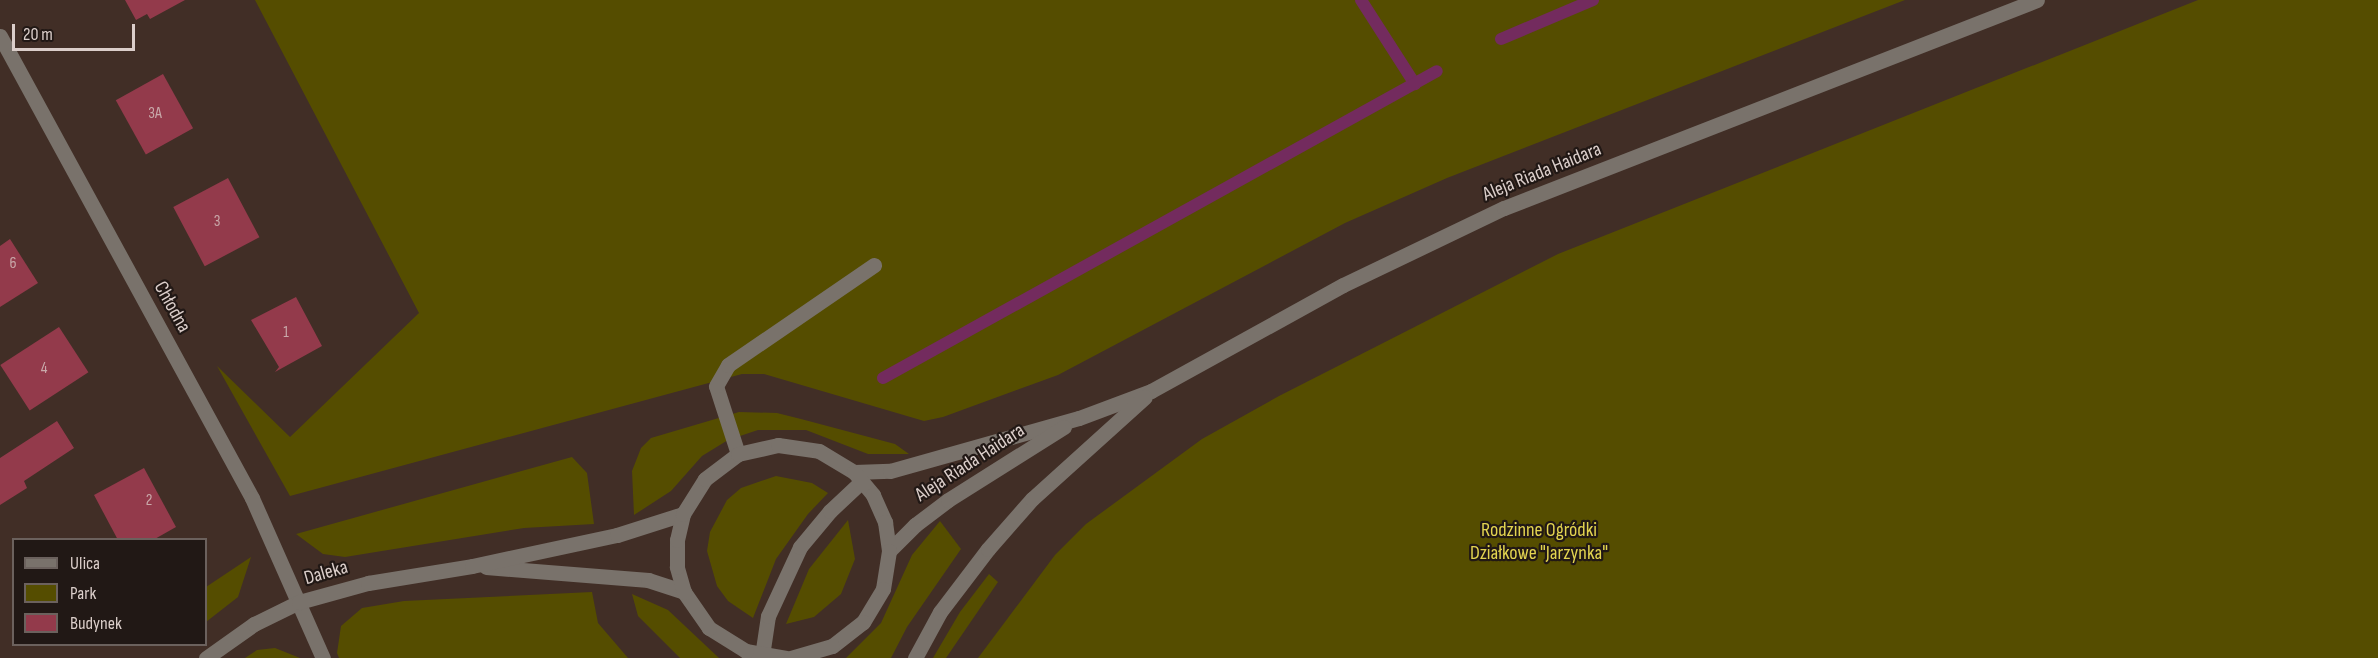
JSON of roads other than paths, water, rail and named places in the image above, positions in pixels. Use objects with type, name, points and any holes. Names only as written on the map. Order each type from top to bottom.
[{"type":"street","name":"Aleja Riada Haidara","points":[[858,477],[890,471],[1079,418],[1151,391],[1343,285],[1504,208],[2037,0]]},
{"type":"street","name":"Chłodna","points":[[0,36],[252,498],[322,658]]},
{"type":"street","points":[[738,454],[716,386],[728,365],[874,266]]},
{"type":"street","points":[[915,658],[940,612],[995,540],[1032,499],[1151,391]]},
{"type":"street","name":"Aleja Riada Haidara","points":[[889,551],[915,525],[948,500],[1079,418]]},
{"type":"street","points":[[786,658],[752,655],[709,628],[684,592],[677,567],[677,540],[683,514],[705,479],[738,454],[778,445],[799,446],[819,451],[858,477],[873,495],[885,522],[889,551],[883,589],[874,606],[849,635],[830,652],[790,658]]},
{"type":"street","points":[[752,655],[800,548],[858,477]]},
{"type":"street","name":"Daleka","points":[[206,658],[254,624],[299,602],[368,583],[472,566],[617,535],[683,514]]},
{"type":"street","name":"Daleka","points":[[472,566],[648,580],[684,592]]},
{"type":"waterway","points":[[1361,0],[1415,84]]},
{"type":"waterway","points":[[1501,39],[1593,0]]},
{"type":"waterway","points":[[883,378],[1437,71]]},
{"type":"park label","name":"Rodzinne Ogródki Działkowe \"Jarzynka\"","points":[[1539,542]]}]
